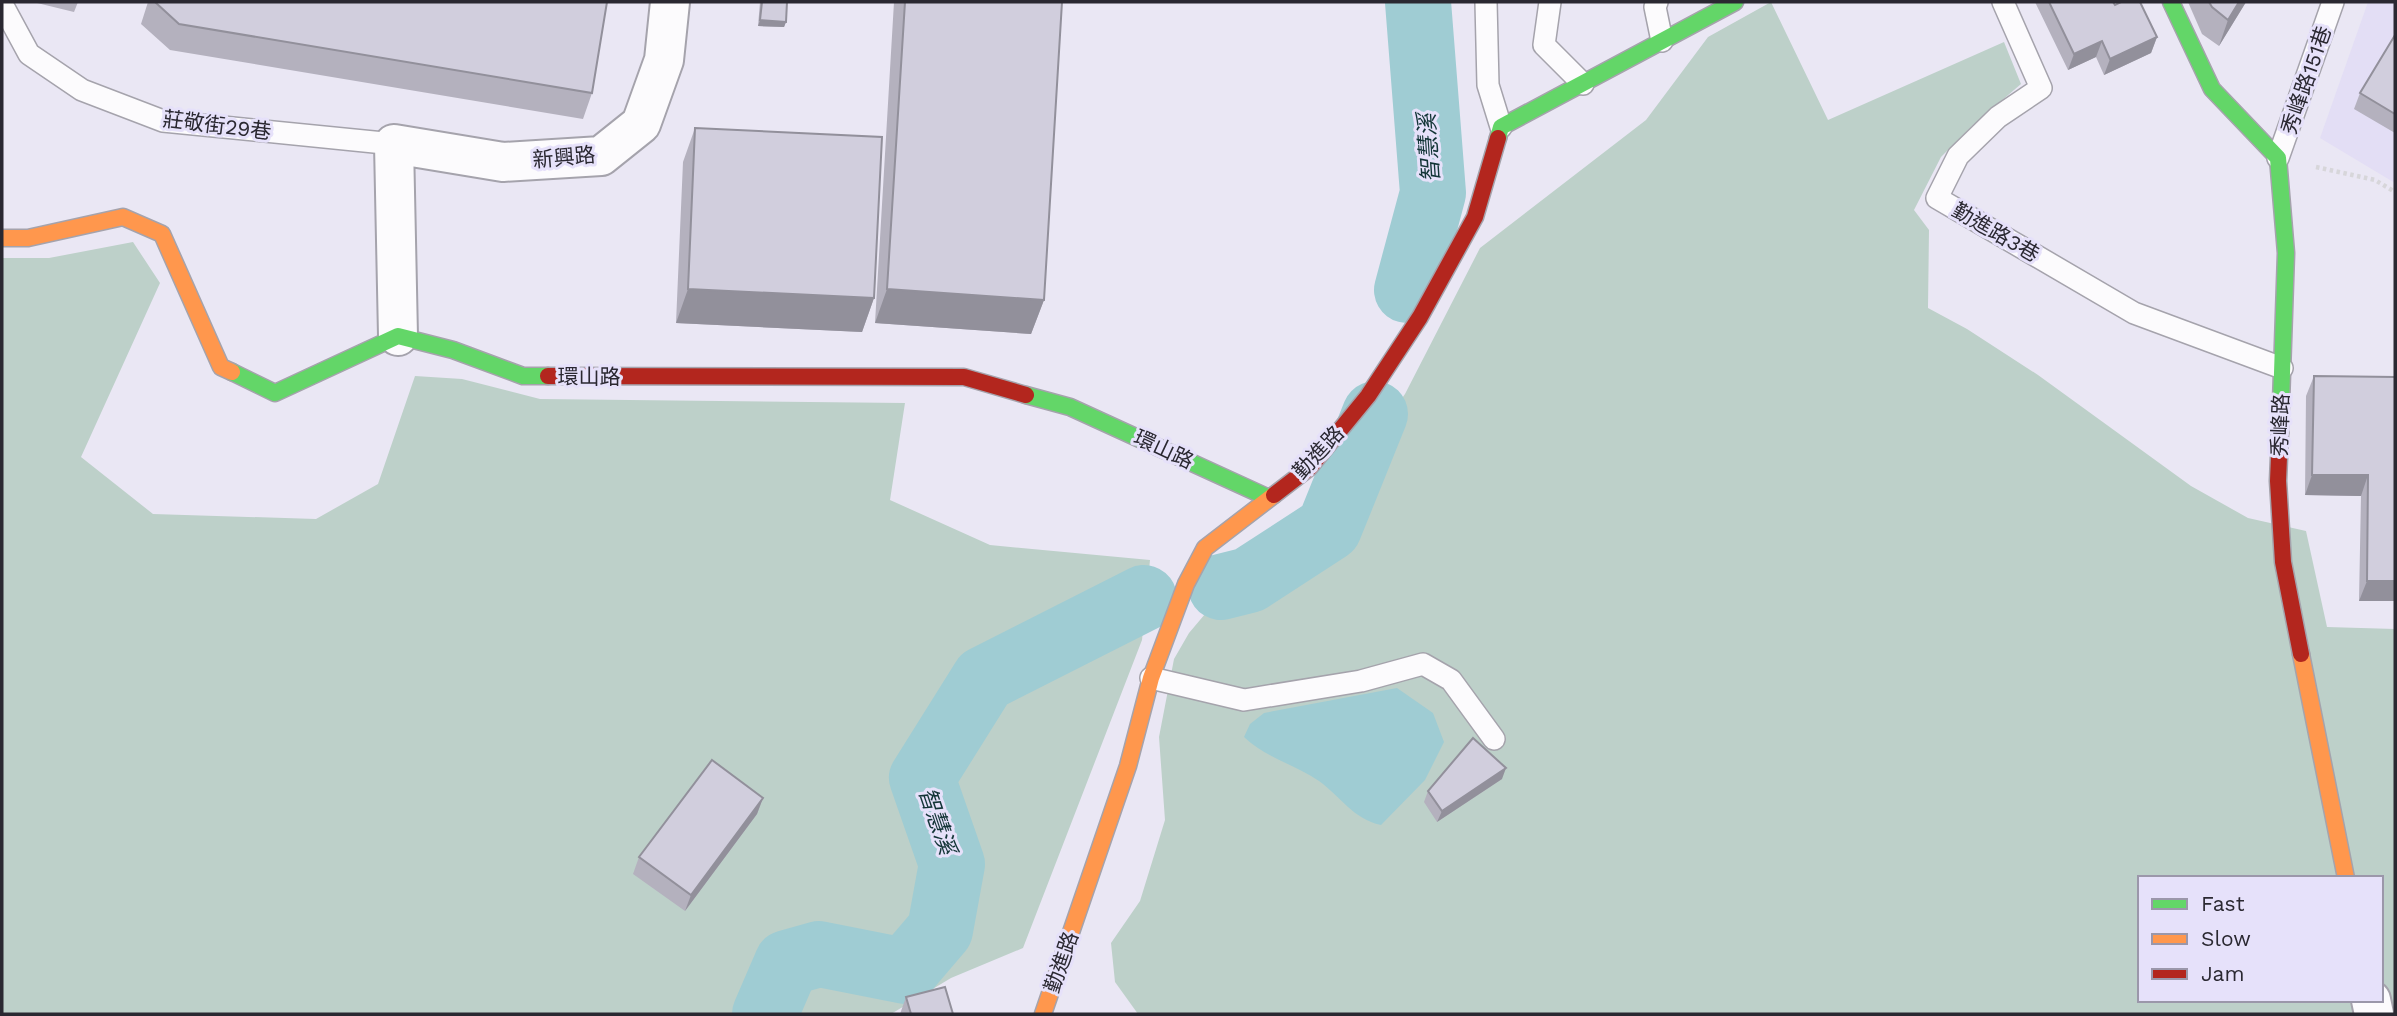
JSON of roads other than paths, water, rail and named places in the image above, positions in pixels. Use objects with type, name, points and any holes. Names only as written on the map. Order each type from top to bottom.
[{"type":"street","name":"新興路","points":[[394,144],[503,162],[601,156],[641,124],[664,60],[670,2]]},
{"type":"street","points":[[1501,127],[1735,2]]},
{"type":"street","points":[[2171,2],[2212,89],[2278,158]]},
{"type":"street","name":"勤進路","points":[[1043,1014],[1128,766],[1151,678],[1186,584],[1205,548],[1309,468],[1368,396],[1420,317],[1475,217],[1501,127]]},
{"type":"street","points":[[2,238],[28,238],[123,217],[162,234],[220,367],[275,393],[398,337],[394,144]]},
{"type":"street","name":"秀峰路","points":[[2278,158],[2286,253],[2278,481],[2283,562],[2346,876]]},
{"type":"street","name":"環山路","points":[[398,337],[453,350],[523,376],[964,377],[1070,407],[1269,498]]},
{"type":"lane","points":[[1486,2],[1488,85],[1501,127]]},
{"type":"lane","points":[[1550,2],[1544,46],[1583,85]]},
{"type":"lane","points":[[1657,2],[1655,7],[1661,41]]},
{"type":"lane","name":"勤進路3巷","points":[[2003,2],[2041,88],[1998,117],[1958,156],[1937,198],[2134,313],[2281,368]]},
{"type":"lane","name":"秀峰路151巷","points":[[2278,158],[2333,2]]},
{"type":"lane","name":"莊敬街29巷","points":[[2,4],[29,54],[82,90],[163,121],[394,144]]},
{"type":"lane","points":[[1151,678],[1244,700],[1361,681],[1423,664],[1451,680],[1494,739]]},
{"type":"water","points":[[1397,688],[1433,713],[1444,742],[1425,780],[1381,825],[1363,818],[1319,781],[1261,750],[1244,737],[1250,724],[1264,713]]},
{"type":"waterway","name":"智慧溪","points":[[1407,290],[1433,193],[1418,2]]},
{"type":"waterway","name":"智慧溪","points":[[1221,587],[1249,580],[1329,528],[1375,414]]},
{"type":"waterway","name":"智慧溪","points":[[765,1014],[787,963],[819,954],[905,971],[940,930],[952,864],[922,778],[984,679],[1144,598]]}]
